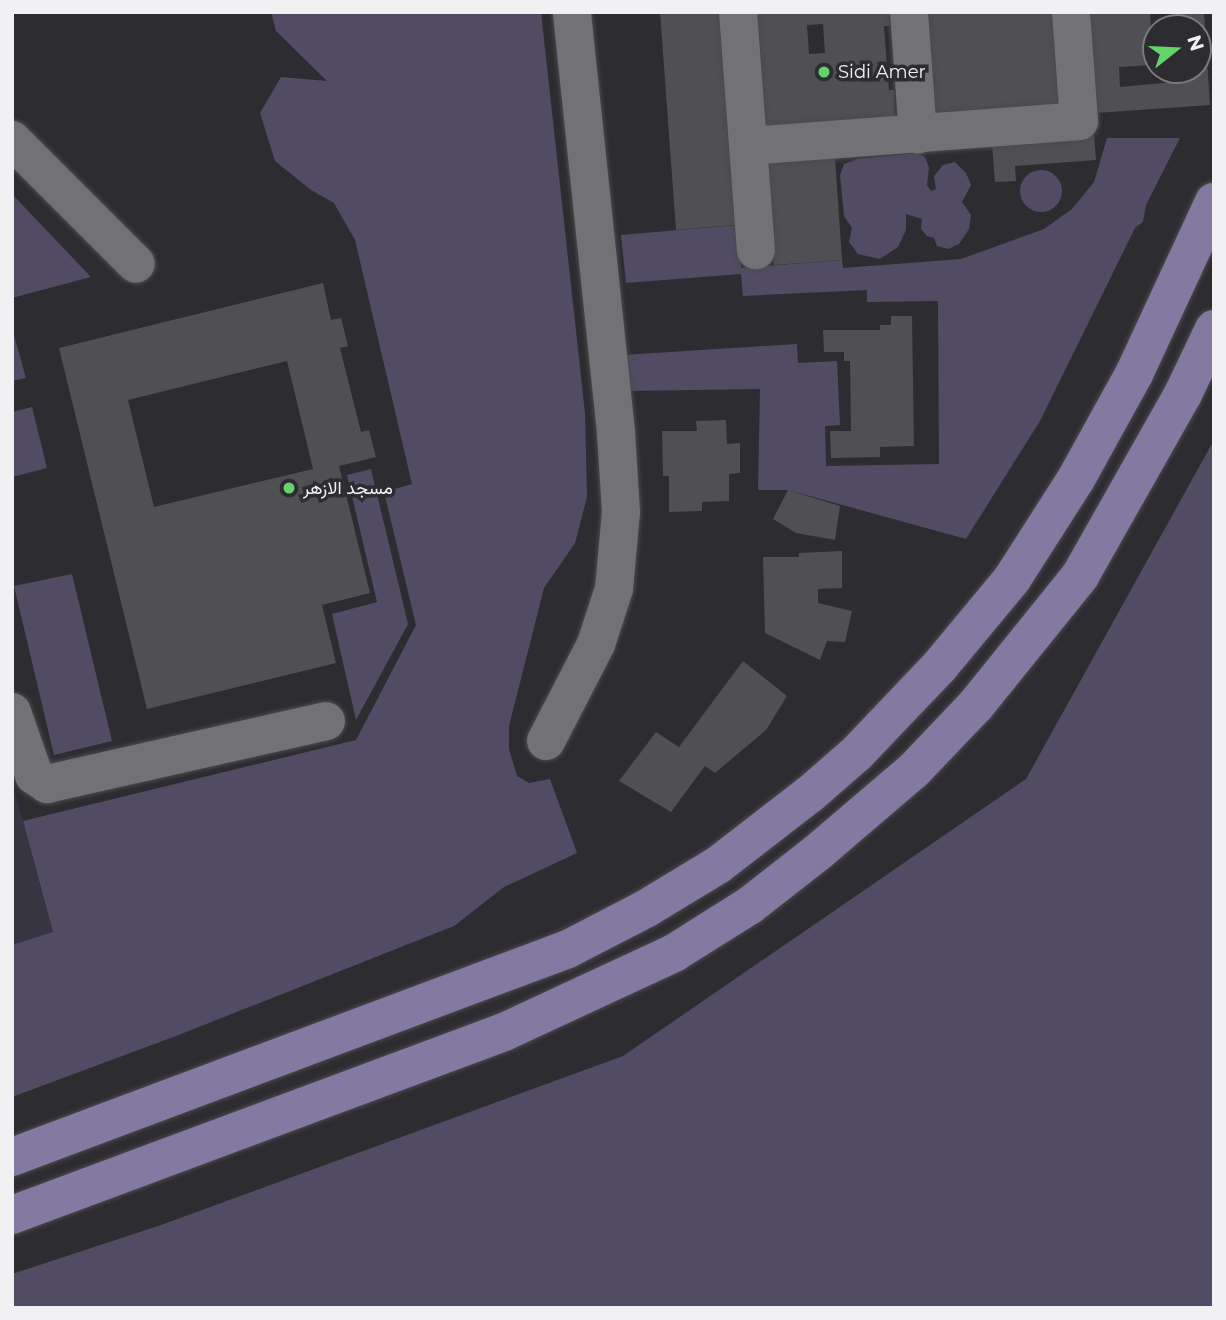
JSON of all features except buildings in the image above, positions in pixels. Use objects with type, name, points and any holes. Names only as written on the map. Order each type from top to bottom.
[{"type":"main road","points":[[12,1157],[568,949],[647,908],[718,865],[810,794],[857,753],[939,667],[1012,579],[1076,479],[1134,374],[1214,202]]},
{"type":"main road","points":[[12,1215],[504,1032],[674,953],[749,906],[818,852],[914,770],[985,694],[1080,576],[1183,394],[1214,329]]},
{"type":"street","points":[[546,741],[596,644],[614,589],[621,512],[616,432],[572,12]]},
{"type":"street","points":[[738,12],[757,250]]},
{"type":"street","points":[[909,12],[918,135]]},
{"type":"street","points":[[749,146],[1079,121],[1071,12]]},
{"type":"street","points":[[12,140],[136,264]]},
{"type":"street","points":[[12,712],[34,775],[47,784],[326,721]]},
{"type":"shaded area","points":[[271,12],[541,12],[585,413],[587,497],[575,543],[544,588],[509,726],[509,749],[517,776],[529,783],[550,779],[577,853],[504,887],[454,926],[176,1036],[12,1097],[12,945],[53,932],[23,821],[356,740],[416,625],[384,492],[412,484],[355,240],[334,203],[311,190],[275,161],[260,113],[281,77],[327,81],[276,31]]},
{"type":"shaded area","points":[[1107,138],[1180,138],[1146,205],[1143,222],[1135,228],[1040,421],[966,539],[788,490],[758,490],[760,389],[628,391],[623,355],[797,344],[798,363],[837,361],[840,425],[825,426],[826,466],[939,464],[938,301],[867,302],[867,290],[743,296],[741,274],[626,283],[621,235],[737,225],[741,268],[842,260],[843,268],[961,259],[1044,229],[1072,209],[1094,182]]},
{"type":"shaded area","points":[[917,153],[925,157],[929,168],[927,185],[931,191],[936,189],[934,176],[943,165],[955,162],[966,173],[971,185],[962,202],[971,215],[969,229],[959,244],[948,249],[937,246],[934,238],[927,236],[921,229],[922,219],[906,214],[906,230],[898,247],[880,259],[858,254],[849,242],[852,228],[844,216],[840,175],[844,164],[857,159]]},
{"type":"shaded area","points":[[1041,170],[1056,176],[1062,191],[1056,206],[1041,212],[1026,206],[1020,191],[1026,176]]},
{"type":"shaded area","points":[[12,194],[91,277],[12,298]]},
{"type":"shaded area","points":[[12,328],[26,378],[12,381]]},
{"type":"shaded area","points":[[32,407],[47,468],[12,477],[12,412]]},
{"type":"shaded area","points":[[1214,440],[1214,1308],[12,1308],[12,1274],[161,1225],[623,1056],[1026,779]]},
{"type":"shaded area","points":[[371,469],[408,624],[356,720],[332,614],[377,602],[347,475]]},
{"type":"shaded area","points":[[72,574],[112,741],[54,755],[14,586]]},
{"type":"shaded area","points":[[12,781],[53,933],[12,945]]},
{"type":"place","name":"Sidi Amer","points":[[824,72]]},
{"type":"place","name":"مسجد الازهر","points":[[289,488]]}]
